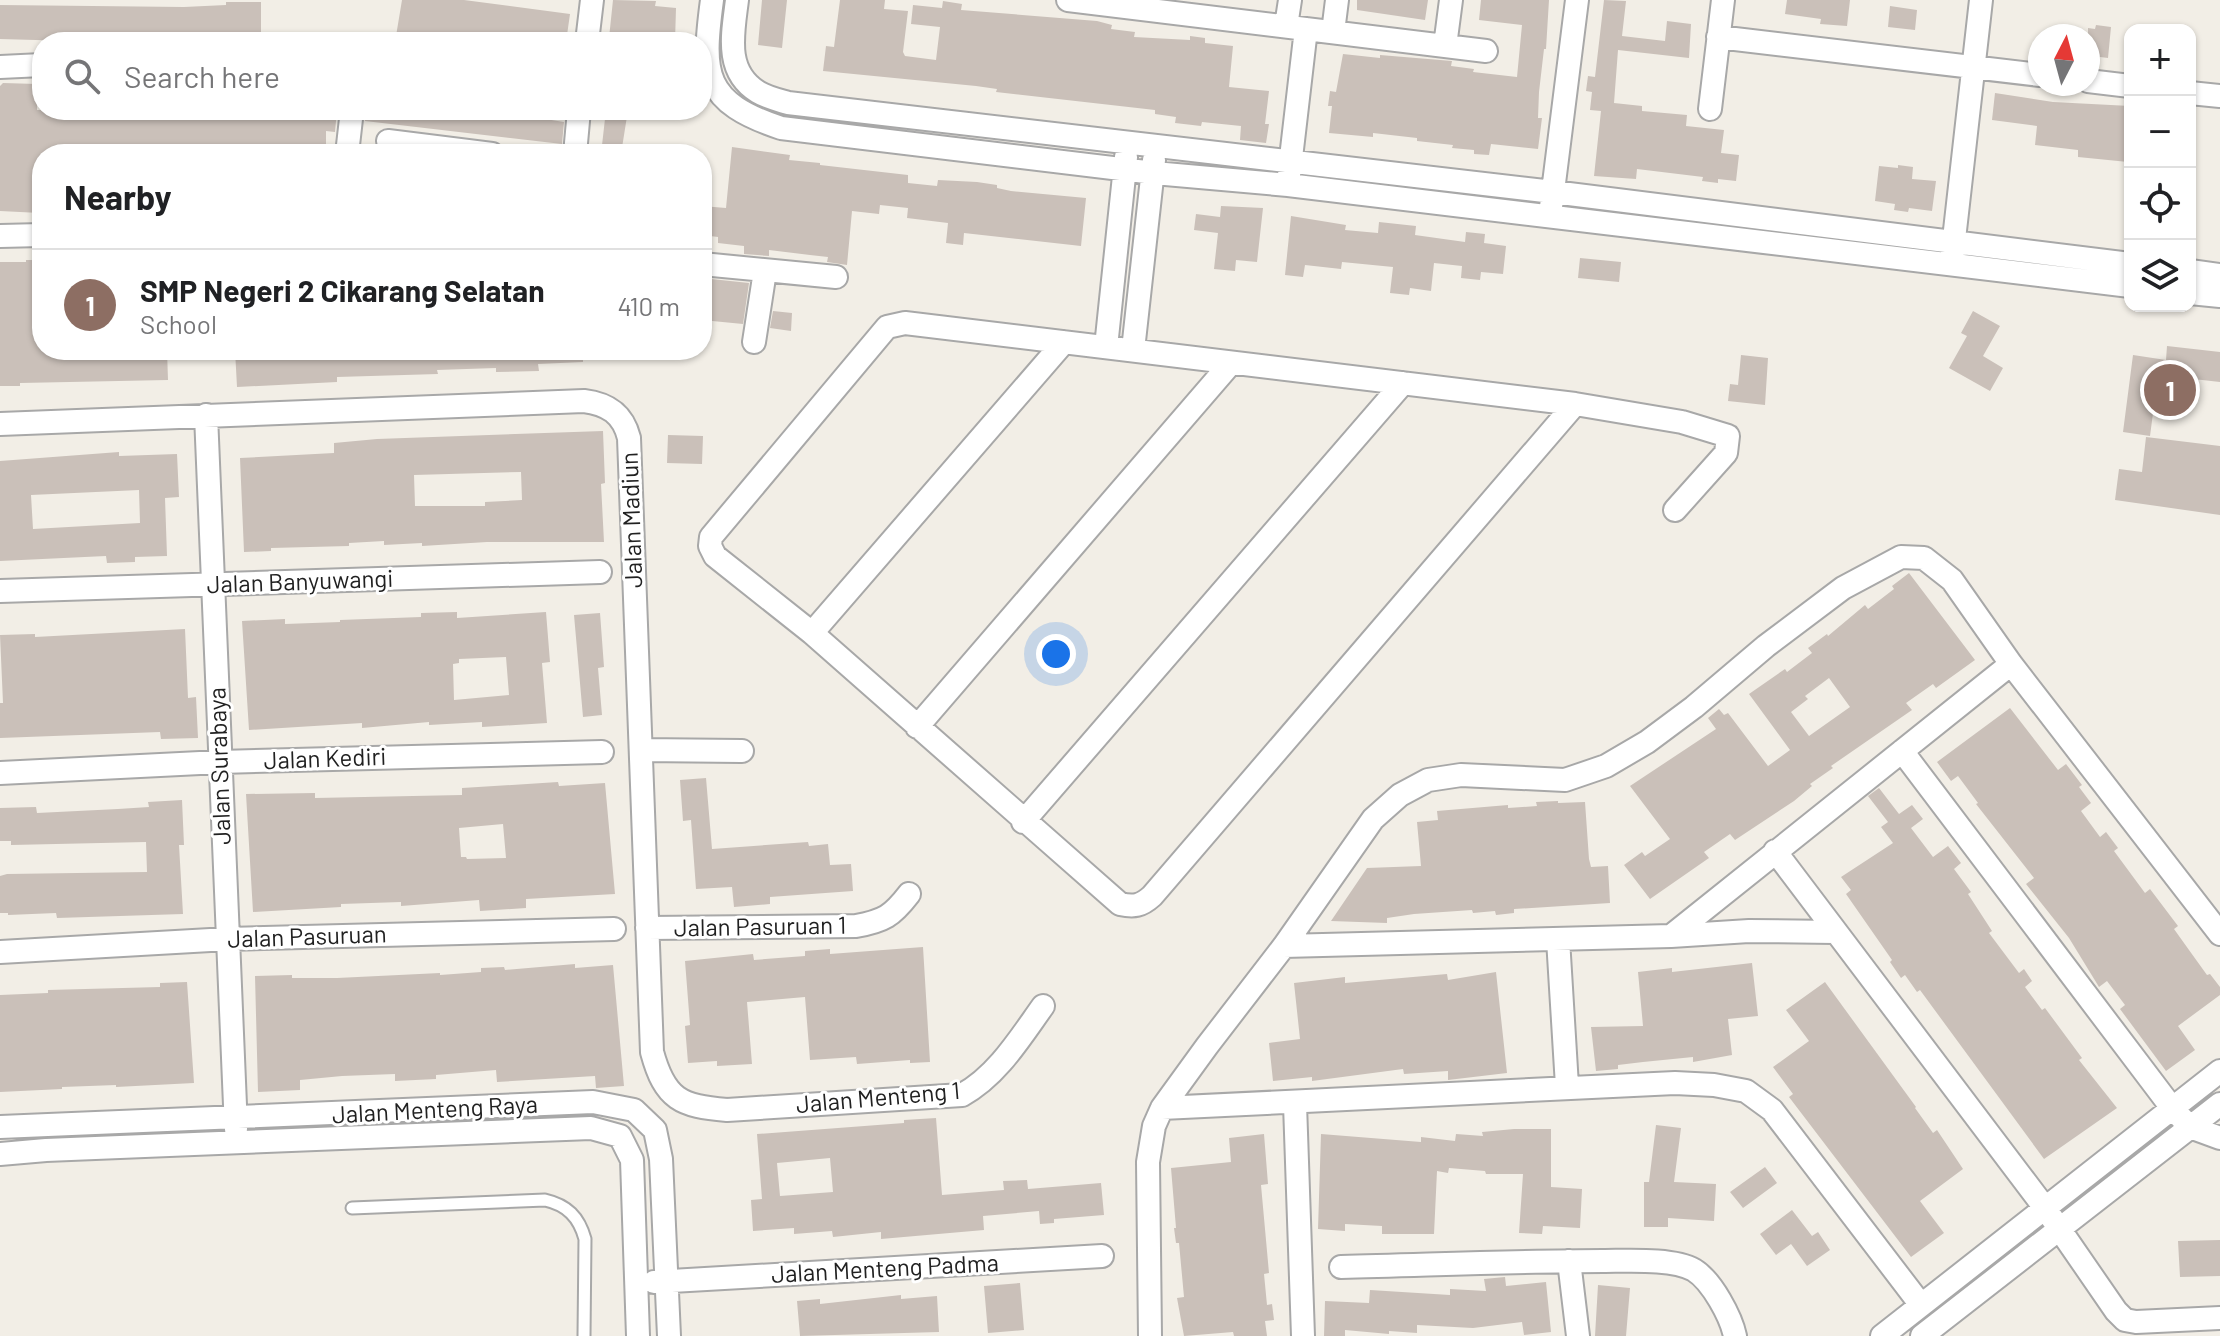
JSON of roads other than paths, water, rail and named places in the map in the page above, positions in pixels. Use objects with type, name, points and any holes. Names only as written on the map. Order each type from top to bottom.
[{"type":"street","points":[[588,32],[592,0]]},
{"type":"street","points":[[709,32],[712,0]]},
{"type":"street","points":[[737,0],[732,46],[739,75],[758,92],[788,103],[1155,147],[1289,174],[1549,216],[1952,254],[2124,264]]},
{"type":"street","points":[[1068,0],[1486,51]]},
{"type":"street","points":[[1289,174],[1296,28],[1290,0]]},
{"type":"street","points":[[1333,32],[1337,0]]},
{"type":"street","points":[[1445,46],[1451,0]]},
{"type":"street","points":[[1549,216],[1577,0]]},
{"type":"street","points":[[1710,109],[1723,0]]},
{"type":"street","points":[[1952,254],[1981,0]]},
{"type":"street","points":[[1718,37],[2028,74]]},
{"type":"street","points":[[0,67],[32,65]]},
{"type":"street","points":[[2100,82],[2124,85]]},
{"type":"street","points":[[712,83],[724,99],[751,118],[781,128],[1154,173],[1289,174],[1553,192],[1952,254],[2124,285]]},
{"type":"street","points":[[2196,94],[2220,96]]},
{"type":"street","points":[[348,144],[351,120]]},
{"type":"street","points":[[576,144],[578,120]]},
{"type":"street","points":[[388,141],[412,144]]},
{"type":"street","points":[[1106,347],[1127,144]]},
{"type":"street","points":[[1133,350],[1155,147]]},
{"type":"street","points":[[0,236],[32,235]]},
{"type":"street","points":[[712,265],[836,277]]},
{"type":"street","points":[[754,342],[765,271]]},
{"type":"street","points":[[2196,272],[2220,275]]},
{"type":"street","points":[[2196,294],[2220,296]]},
{"type":"street","points":[[1575,404],[1144,904],[1133,907],[1120,904],[1023,822],[812,633],[715,556],[710,546],[711,537],[887,327],[905,323],[1575,404],[1682,422],[1728,436],[1726,453],[1675,510]]},
{"type":"street","points":[[812,633],[1064,342]]},
{"type":"street","points":[[917,727],[1231,363]]},
{"type":"street","points":[[1023,822],[1403,383]]},
{"type":"street","name":"Jalan Madiun","points":[[0,424],[584,401],[611,409],[626,426],[629,438],[652,1052],[657,1071],[677,1098]]},
{"type":"street","name":"Jalan Surabaya","points":[[206,415],[236,1143]]},
{"type":"street","points":[[1150,1336],[1149,1142],[1162,1108],[1284,946],[1373,819],[1400,795],[1428,780],[1461,775],[1565,780],[1606,766],[1647,742],[1694,707],[1766,646],[1843,588],[1901,557],[1924,558],[1952,580],[2011,664],[2220,934]]},
{"type":"street","name":"Jalan Banyuwangi","points":[[0,591],[600,572]]},
{"type":"street","points":[[1671,936],[2011,664]]},
{"type":"street","points":[[641,750],[742,751]]},
{"type":"street","points":[[1902,751],[2172,1108],[2190,1127],[2220,1138]]},
{"type":"street","name":"Jalan Kediri","points":[[0,773],[220,762],[602,752]]},
{"type":"street","points":[[1775,851],[2045,1208],[2116,1311],[2125,1320],[2136,1322],[2220,1318]]},
{"type":"street","name":"Jalan Pasuruan 1","points":[[647,928],[856,926],[893,915],[909,894]]},
{"type":"street","name":"Jalan Pasuruan","points":[[0,952],[228,939],[614,929]]},
{"type":"street","points":[[1284,946],[1671,936],[1749,931],[1835,932]]},
{"type":"street","points":[[1558,939],[1567,1086]]},
{"type":"street","name":"Jalan Menteng 1","points":[[677,1098],[691,1107],[727,1110],[962,1095],[977,1087],[994,1070],[1043,1006]]},
{"type":"street","points":[[1882,1336],[2220,1071]]},
{"type":"street","points":[[1162,1108],[1295,1104],[1567,1086],[1675,1083],[1746,1091],[1772,1110],[1921,1305]]},
{"type":"street","name":"Jalan Menteng Raya","points":[[0,1127],[593,1102],[634,1110],[655,1130],[661,1159],[669,1336]]},
{"type":"street","points":[[1295,1104],[1303,1336]]},
{"type":"street","points":[[1922,1336],[2220,1104]]},
{"type":"street","name":"Jalan Menteng Raya","points":[[0,1154],[591,1128],[620,1136],[632,1160],[638,1336]]},
{"type":"street","name":"Jalan Menteng Padma","points":[[637,1283],[1102,1256]]},
{"type":"street","points":[[1341,1267],[1569,1261],[1680,1265],[1694,1270],[1705,1280],[1732,1321],[1735,1336]]},
{"type":"street","points":[[1569,1261],[1578,1336]]},
{"type":"lane","points":[[352,1208],[545,1200],[567,1208],[582,1228],[585,1239],[584,1336]]},
{"type":"place","name":"SMP Negeri 2 Cikarang Selatan","points":[[2170,390]]}]
